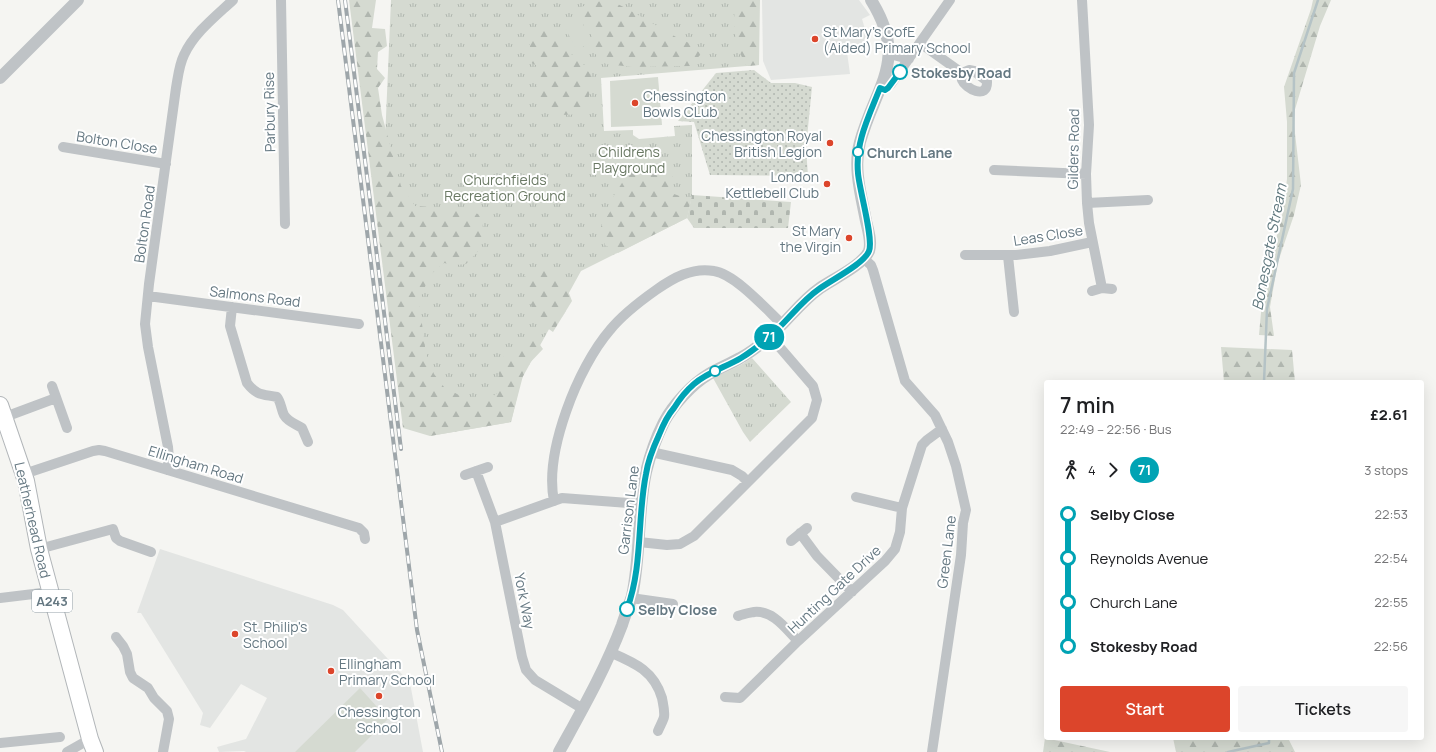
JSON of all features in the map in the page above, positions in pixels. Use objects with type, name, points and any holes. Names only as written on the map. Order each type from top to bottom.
[{"type":"highway","name":"Leatherhead Road","points":[[2,411],[29,492],[39,549],[92,746]]},
{"type":"street","points":[[0,66],[69,0]]},
{"type":"street","points":[[0,78],[78,0]]},
{"type":"street","name":"Bolton Road","points":[[167,470],[169,459],[168,447],[145,324],[178,76],[184,55],[194,39],[233,0]]},
{"type":"street","name":"Parbury Rise","points":[[281,0],[285,224]]},
{"type":"street","points":[[864,259],[869,250],[870,244],[858,173],[858,152],[865,128],[887,71],[890,54],[888,38],[878,11],[871,0]]},
{"type":"street","points":[[880,88],[885,90],[888,88],[950,0]]},
{"type":"street","name":"Gilders Road","points":[[1082,0],[1089,125],[1086,174],[1087,203],[1092,242],[1102,289]]},
{"type":"street","points":[[920,44],[962,73]]},
{"type":"street","points":[[890,54],[909,59]]},
{"type":"street","name":"Bolton Close","points":[[64,147],[166,164]]},
{"type":"street","points":[[994,170],[1086,174]]},
{"type":"street","points":[[1087,203],[1102,201],[1142,204]]},
{"type":"street","name":"Leas Close","points":[[965,255],[1008,256],[1050,251],[1092,242]]},
{"type":"street","name":"Leas Close","points":[[1008,256],[1017,300],[1014,312]]},
{"type":"street","name":"Garrison Lane","points":[[559,752],[583,710],[612,653],[631,598],[636,568],[646,473],[651,452],[665,420],[694,384],[707,375],[742,358],[770,336],[818,290],[864,259]]},
{"type":"street","name":"Green Lane","points":[[864,259],[873,270],[904,381],[935,415],[948,442],[956,466],[966,510],[932,752]]},
{"type":"street","points":[[554,501],[552,476],[557,442],[581,373],[593,353],[610,330],[633,307],[667,282],[685,273],[702,269],[728,275],[782,324]]},
{"type":"street","name":"Salmons Road","points":[[148,296],[359,324]]},
{"type":"street","points":[[232,307],[230,326],[247,383],[251,388],[262,395],[277,396],[284,415],[294,425],[302,428],[308,442]]},
{"type":"street","points":[[639,542],[667,545],[680,544],[694,536],[812,418],[817,400],[813,386],[770,336]]},
{"type":"street","points":[[52,386],[67,428]]},
{"type":"street","points":[[2,411],[56,398]]},
{"type":"street","name":"Hunting Gate Drive","points":[[725,697],[740,698],[798,641],[885,561],[895,549],[900,532],[902,508],[922,445],[942,430]]},
{"type":"street","name":"Ellingham Road","points":[[24,474],[99,450],[359,528],[364,533],[365,539]]},
{"type":"street","points":[[651,452],[732,470],[748,482]]},
{"type":"street","points":[[465,475],[488,467]]},
{"type":"street","name":"York Way","points":[[476,471],[495,522],[522,657],[526,670],[535,680],[583,710]]},
{"type":"street","points":[[856,497],[902,508]]},
{"type":"street","points":[[495,522],[562,498],[642,504]]},
{"type":"street","points":[[39,549],[113,529],[116,538],[120,541],[151,552]]},
{"type":"street","points":[[791,541],[803,531],[817,556],[852,592]]},
{"type":"street","points":[[0,598],[50,592]]},
{"type":"street","points":[[631,598],[673,604]]},
{"type":"street","points":[[738,616],[755,612],[763,613],[775,618],[798,641]]},
{"type":"street","points":[[116,637],[123,646],[130,672],[134,678],[148,688],[154,698],[167,711],[169,719],[163,752]]},
{"type":"street","points":[[612,653],[640,666],[648,673],[654,682],[661,697],[664,716],[658,731]]},
{"type":"street","points":[[0,743],[50,741],[60,737]]},
{"type":"street","points":[[67,752],[92,746]]},
{"type":"shaded area","name":"St Mary's CofE (Aided) Primary School","points":[[762,0],[859,0],[870,15],[862,19],[871,49],[847,52],[850,74],[771,80],[763,61]]},
{"type":"shaded area","points":[[160,549],[333,605],[343,610],[410,683],[423,752],[219,752],[217,747],[246,739],[267,698],[241,684],[210,728],[200,725],[203,713],[141,613],[137,613]]},
{"type":"green space","points":[[349,0],[376,0],[372,28],[385,29],[387,46],[378,52],[377,69],[385,78],[378,88],[382,115],[401,186],[415,206],[463,209],[478,214],[483,222],[481,248],[466,264],[455,265],[444,263],[430,275],[419,301],[426,354],[434,374],[444,387],[470,401],[486,402],[497,393],[499,375],[497,363],[501,359],[514,348],[535,338],[543,349],[525,368],[511,422],[430,436],[403,428]]},
{"type":"green space","name":"Churchfields Recreation Ground","points":[[391,0],[757,0],[759,65],[601,78],[604,131],[633,130],[633,135],[639,139],[675,136],[674,126],[692,125],[692,195],[687,218],[581,271],[521,380],[511,422],[430,436],[385,140]]},
{"type":"green space","points":[[736,0],[760,0],[759,65],[746,66],[739,49],[734,26]]},
{"type":"green space","points":[[1313,0],[1331,0],[1320,26],[1293,116],[1301,185],[1294,215],[1278,262],[1270,307],[1274,336],[1259,335],[1263,290],[1282,216],[1287,179],[1287,122],[1284,87]]},
{"type":"green space","points":[[600,1],[612,1],[633,12],[689,43],[701,54],[690,66],[632,67],[606,64],[597,57],[592,42],[591,29],[576,20],[581,7]]},
{"type":"green space","points":[[580,18],[592,42],[577,50],[564,26]]},
{"type":"green space","points":[[547,24],[571,54],[581,61],[591,75],[588,106],[580,114],[562,115],[547,112],[534,93],[537,83],[530,79],[529,75],[541,68],[530,62],[530,32]]},
{"type":"green space","points":[[754,70],[771,83],[795,83],[812,87],[806,148],[808,176],[710,175],[694,122],[678,121],[716,73]]},
{"type":"green space","name":"Chessington Bowls CLub","points":[[658,77],[662,125],[611,127],[610,81]]},
{"type":"green space","points":[[672,168],[674,194],[691,200],[687,218],[618,253],[605,245],[601,226],[615,204],[613,197],[629,172]]},
{"type":"green space","points":[[692,195],[791,202],[788,228],[694,228],[687,218]]},
{"type":"green space","points":[[537,267],[551,272],[565,283],[572,301],[553,332],[540,323],[532,308],[524,278],[528,268]]},
{"type":"green space","points":[[1221,347],[1292,350],[1295,380],[1224,380]]},
{"type":"green space","points":[[752,358],[791,402],[750,442],[713,378]]},
{"type":"green space","points":[[360,688],[388,719],[355,752],[295,752]]},
{"type":"green space","points":[[1045,740],[1054,740],[1110,752],[1043,752]]},
{"type":"green space","points":[[1173,740],[1289,740],[1295,752],[1176,752]]},
{"type":"waterway","name":"Bonesgate Stream","points":[[1264,380],[1267,309],[1293,189],[1294,73],[1318,0]]},
{"type":"waterway","name":"Bonesgate Stream","points":[[1228,752],[1269,743],[1269,740]]},
{"type":"railway","points":[[338,0],[417,630],[442,752]]},
{"type":"railway","points":[[345,0],[401,449]]},
{"type":"bus line","name":"71","points":[[627,609],[634,583],[646,473],[651,452],[665,420],[694,384],[707,375],[742,358],[770,336],[818,290],[864,259],[867,254],[870,239],[858,173],[858,152],[860,142],[880,88],[885,90],[888,88],[900,72]]},
{"type":"place","name":"St Mary's CofE (Aided) Primary School","points":[[815,39]]},
{"type":"place","name":"Stokesby Road","points":[[900,72]]},
{"type":"place","name":"Chessington Bowls CLub","points":[[635,103]]},
{"type":"place","name":"Chessington Royal British Legion","points":[[830,143]]},
{"type":"place","name":"Church Lane","points":[[858,152]]},
{"type":"place","name":"London Kettlebell Club","points":[[827,184]]},
{"type":"place","name":"St Mary the Virgin","points":[[849,238]]},
{"type":"place","name":"Selby Close","points":[[627,609]]},
{"type":"place","name":"St. Philip's School","points":[[235,634]]},
{"type":"place","name":"Ellingham Primary School","points":[[331,671]]},
{"type":"place","name":"Chessington School","points":[[379,696]]},
{"type":"park label","name":"Childrens Playground","points":[[629,160]]}]
